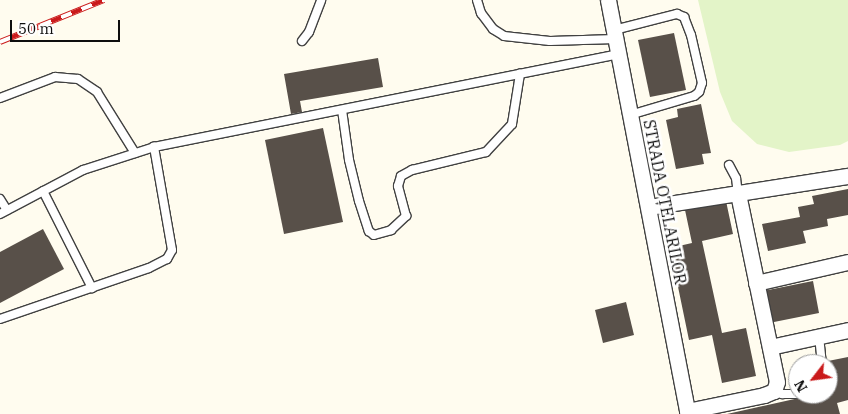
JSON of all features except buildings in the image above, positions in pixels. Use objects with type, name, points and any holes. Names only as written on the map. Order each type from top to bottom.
[{"type":"street","name":"STRADA OȚELARILOR","points":[[608,0],[688,412],[727,408],[774,391]]},
{"type":"street","points":[[649,207],[848,176]]},
{"type":"street","points":[[738,194],[777,382],[774,391]]},
{"type":"street","points":[[756,283],[848,262]]},
{"type":"street","points":[[770,347],[848,330]]},
{"type":"lane","points":[[302,41],[309,32],[320,0]]},
{"type":"lane","points":[[478,0],[481,13],[493,29],[504,36],[550,41],[615,34],[677,14],[684,17],[688,21],[702,83],[699,92],[694,96],[668,105],[630,115]]},
{"type":"lane","points":[[0,199],[3,212],[83,170],[154,148],[618,54]]},
{"type":"lane","points":[[342,110],[358,201],[369,231],[374,235],[391,230],[406,216],[398,186],[401,176],[412,170],[486,152],[512,124],[520,74]]},
{"type":"lane","points":[[0,98],[55,77],[78,79],[97,92],[135,153]]},
{"type":"lane","points":[[0,319],[92,288],[167,259],[172,250],[154,148]]},
{"type":"lane","points":[[729,165],[736,178],[738,194]]},
{"type":"lane","points":[[43,191],[92,288]]},
{"type":"lane","points":[[819,336],[822,354]]},
{"type":"lane","points":[[774,391],[788,394]]},
{"type":"green space","points":[[698,0],[848,0],[848,141],[840,145],[789,152],[757,144],[732,121],[720,92]]},
{"type":"railway","points":[[0,42],[104,0]]}]
